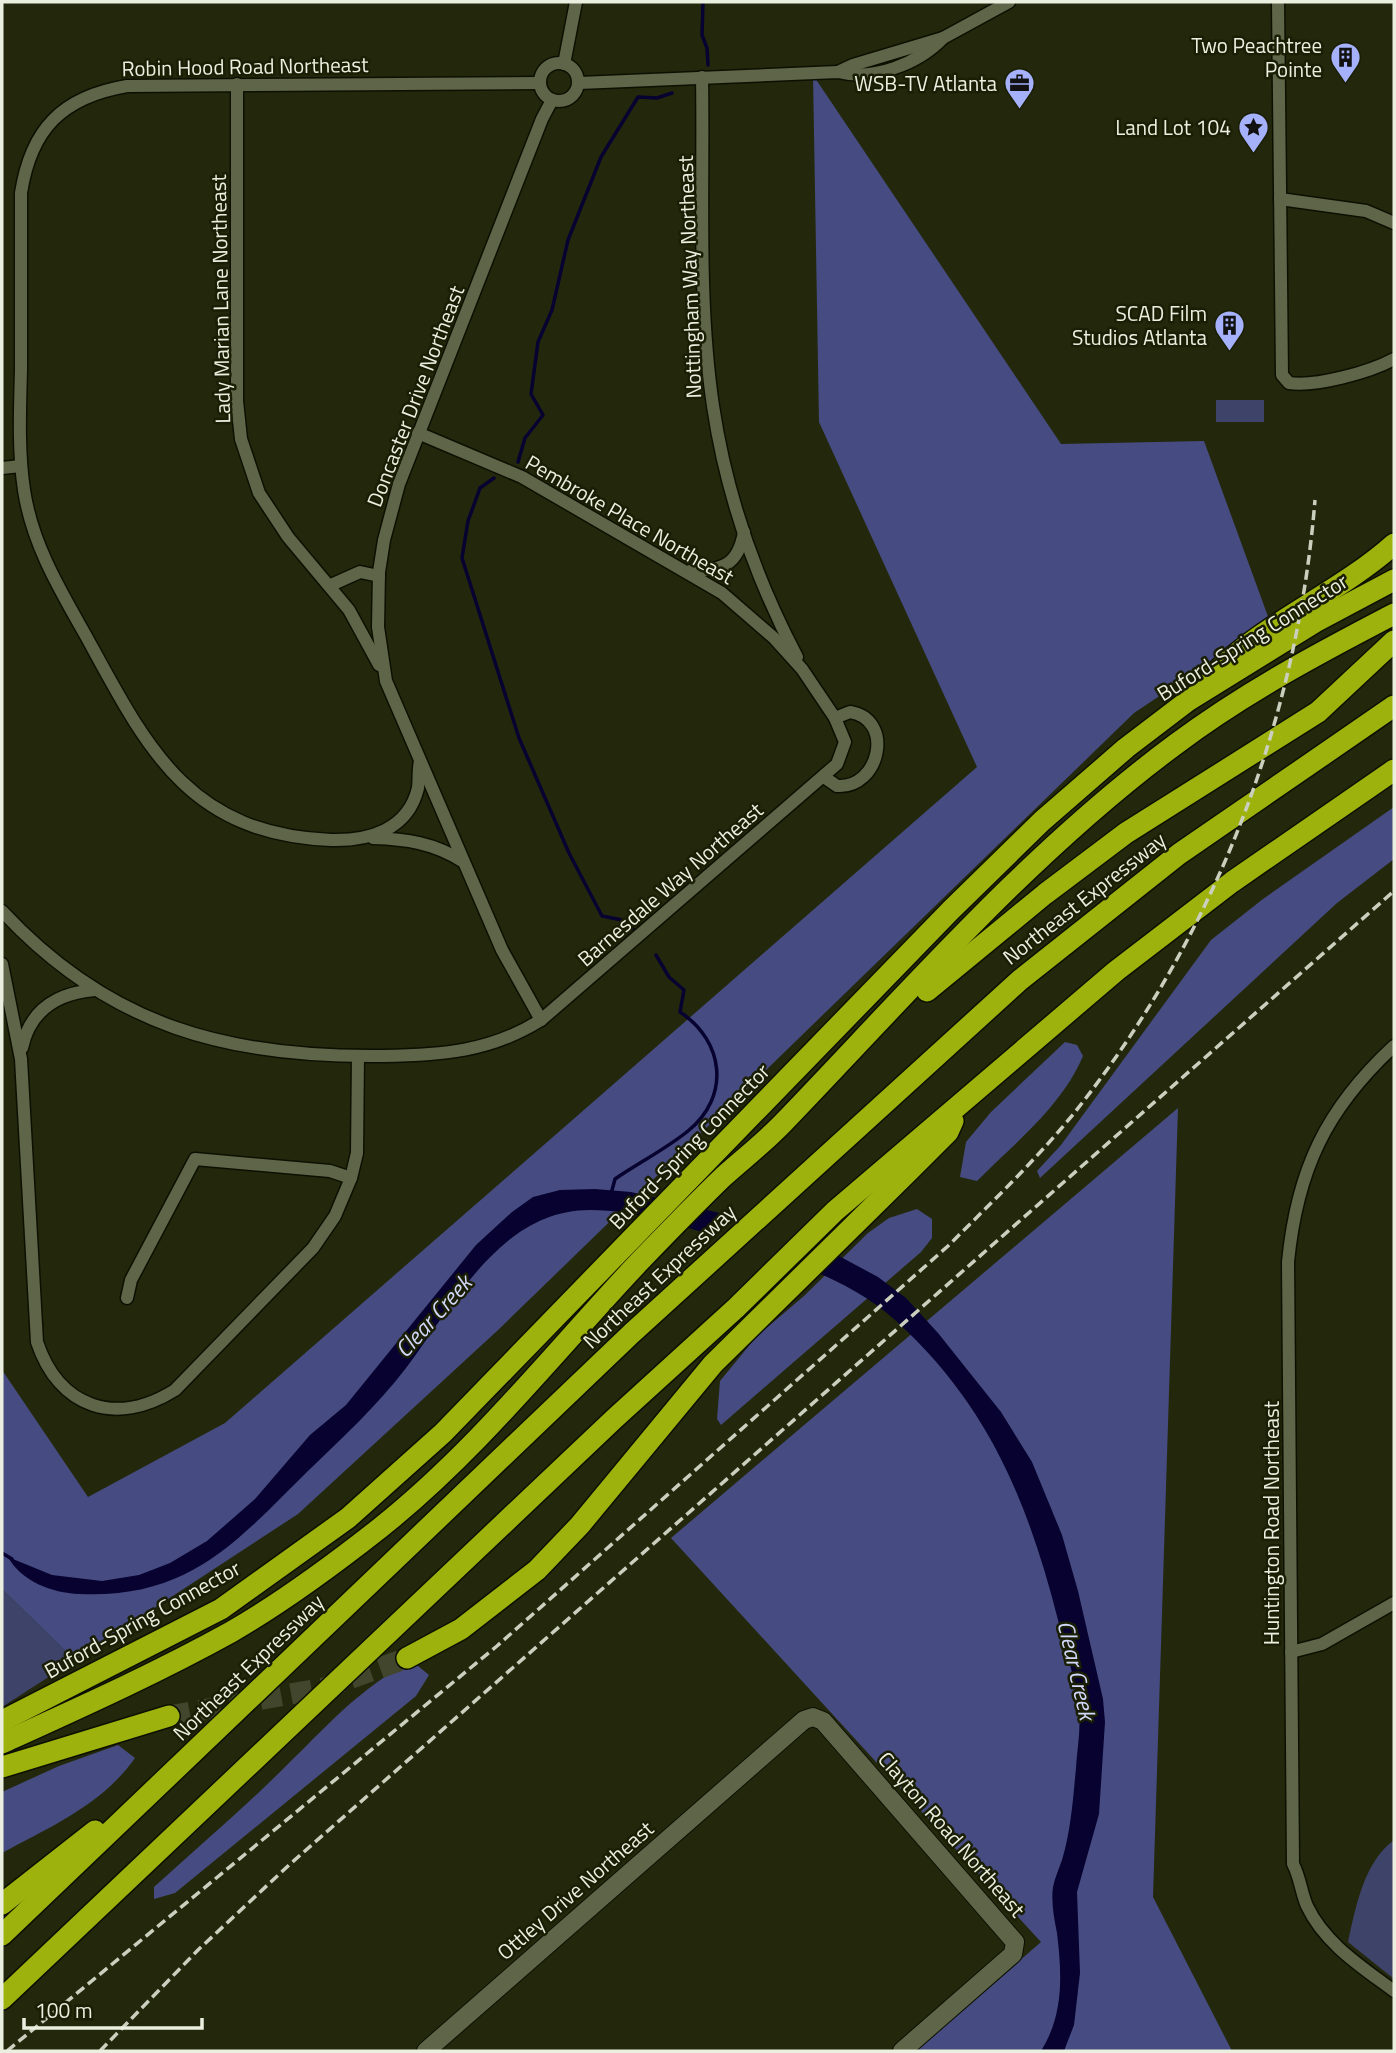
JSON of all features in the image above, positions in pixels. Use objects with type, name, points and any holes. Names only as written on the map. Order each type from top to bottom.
[{"type":"highway","points":[[1189,700],[1234,654],[1366,569],[1394,544]]},
{"type":"highway","name":"Buford-Spring Connector","points":[[2,1743],[82,1707],[232,1631],[336,1561],[433,1482],[633,1253],[705,1164],[951,910],[1042,821],[1126,748],[1189,700],[1315,622],[1394,580]]},
{"type":"highway","name":"Buford-Spring Connector","points":[[2,1721],[221,1609],[348,1518],[443,1433],[633,1253],[779,1127],[1010,889],[1117,790],[1233,704],[1394,614]]},
{"type":"highway","points":[[815,1089],[967,957],[1055,886],[1126,833],[1318,712],[1394,641]]},
{"type":"highway","name":"Northeast Expressway","points":[[2,1935],[632,1333],[681,1292],[780,1195],[1020,980],[1179,854],[1394,706]]},
{"type":"highway","points":[[2,1999],[835,1212],[1115,971],[1232,882],[1394,770]]},
{"type":"highway","points":[[407,1658],[490,1609],[537,1570],[580,1525],[674,1408],[760,1315],[948,1132],[960,1103]]},
{"type":"highway","points":[[2,1767],[169,1716]]},
{"type":"highway","points":[[2,1904],[195,1751]]},
{"type":"street","points":[[564,64],[576,2]]},
{"type":"street","points":[[579,83],[838,72],[943,38],[1006,2]]},
{"type":"street","points":[[1278,2],[1282,375],[1293,384],[1369,370],[1394,359]]},
{"type":"street","points":[[554,64],[564,64],[575,71],[579,83],[572,97],[562,102],[552,100],[543,93],[540,83],[545,69],[554,64]]},
{"type":"street","name":"Nottingham Way Northeast","points":[[702,77],[709,364],[721,447],[744,532],[802,669]]},
{"type":"street","name":"Robin Hood Road Northeast","points":[[462,861],[429,844],[402,838],[306,839],[255,826],[208,802],[163,765],[127,712],[49,570],[31,520],[21,466],[21,193],[25,167],[36,142],[63,110],[102,90],[127,86],[237,84],[540,83]]},
{"type":"street","name":"Lady Marian Lane Northeast","points":[[237,84],[237,401],[241,439],[251,475],[270,512],[331,585],[363,632],[386,681]]},
{"type":"street","name":"Doncaster Drive Northeast","points":[[541,1020],[502,950],[386,681],[378,626],[379,576],[391,508],[418,433],[542,119],[552,100]]},
{"type":"street","points":[[1280,199],[1366,211],[1394,223]]},
{"type":"street","name":"Pembroke Place Northeast","points":[[418,433],[522,477],[688,571],[748,614],[802,669]]},
{"type":"street","points":[[2,468],[21,466]]},
{"type":"street","points":[[688,571],[706,571],[733,560],[741,549],[744,532]]},
{"type":"street","points":[[331,585],[360,572],[379,576]]},
{"type":"street","name":"Barnesdale Way Northeast","points":[[2,911],[56,962],[95,990],[156,1021],[222,1043],[290,1055],[358,1056],[469,1052],[506,1040],[541,1020],[837,764],[844,750],[843,733],[802,669]]},
{"type":"street","points":[[824,777],[837,786],[853,785],[869,773],[877,755],[876,734],[865,717],[850,712],[835,718]]},
{"type":"street","points":[[373,838],[393,826],[408,810],[417,788],[420,761]]},
{"type":"street","points":[[2,964],[20,1055],[37,1342],[44,1361],[56,1380],[72,1394],[90,1404],[111,1409],[134,1409],[155,1402],[175,1390],[313,1248],[335,1216],[351,1178],[359,1128],[358,1056]]},
{"type":"street","points":[[20,1055],[28,1029],[43,1008],[67,994],[95,990]]},
{"type":"street","name":"Huntington Road Northeast","points":[[1394,1046],[1342,1101],[1322,1134],[1306,1170],[1292,1217],[1288,1262],[1293,1864],[1301,1891],[1314,1918],[1333,1943],[1394,1991]]},
{"type":"street","points":[[127,1298],[131,1280],[195,1159],[330,1171],[351,1178]]},
{"type":"street","points":[[1291,1652],[1322,1644],[1394,1603]]},
{"type":"street","name":"Clayton Road Northeast","points":[[754,1764],[804,1720],[817,1717],[1013,1936],[1016,1946],[1013,1954],[902,2051]]},
{"type":"street","name":"Ottley Drive Northeast","points":[[426,2051],[754,1764]]},
{"type":"shaded area","points":[[813,75],[1061,444],[1204,441],[1270,622],[1134,713],[497,1331],[298,1514],[75,1660],[2,1589],[2,1370],[88,1497],[225,1423],[977,767],[819,422]]},
{"type":"shaded area","points":[[1216,400],[1264,400],[1264,422],[1216,422]]},
{"type":"shaded area","points":[[1394,807],[1394,859],[1337,903],[1040,1178],[1037,1171],[1061,1145],[1211,940],[1263,899]]},
{"type":"shaded area","points":[[1065,1042],[1077,1045],[1083,1056],[1050,1108],[977,1181],[960,1177],[966,1142],[991,1112]]},
{"type":"shaded area","points":[[1178,1108],[1153,1897],[1232,2051],[916,2051],[1041,1942],[671,1538]]},
{"type":"shaded area","points":[[917,1209],[932,1219],[932,1238],[921,1252],[721,1425],[717,1419],[720,1381],[757,1336],[804,1296],[868,1233],[889,1218]]},
{"type":"shaded area","points":[[2,1589],[75,1660],[2,1707]]},
{"type":"shaded area","points":[[402,1666],[418,1666],[429,1675],[416,1696],[175,1893],[154,1899],[154,1887],[253,1798],[340,1713],[368,1689]]},
{"type":"shaded area","points":[[118,1745],[135,1758],[107,1789],[57,1824],[2,1853],[2,1792],[59,1766]]},
{"type":"shaded area","points":[[1394,1840],[1394,1979],[1348,1942],[1368,1872],[1375,1860]]},
{"type":"water","points":[[560,1190],[631,1192],[745,1219],[839,1256],[878,1277],[906,1298],[938,1333],[1001,1412],[1032,1462],[1062,1535],[1078,1591],[1103,1699],[1105,1722],[1099,1814],[1077,1892],[1080,1973],[1074,2025],[1064,2051],[1041,2051],[1054,2023],[1060,1994],[1060,1964],[1052,1893],[1070,1826],[1079,1719],[1073,1677],[1046,1577],[1018,1495],[980,1421],[927,1352],[895,1320],[878,1306],[840,1283],[778,1257],[664,1221],[608,1211],[558,1214],[530,1226],[505,1243],[482,1265],[406,1368],[372,1408],[258,1520],[209,1560],[182,1576],[152,1587],[118,1593],[79,1594],[38,1584],[21,1573],[8,1557],[52,1575],[102,1581],[139,1575],[170,1563],[207,1541],[255,1499],[310,1435],[346,1405],[476,1245],[512,1212],[533,1197]]},
{"type":"pier","points":[[731,1212],[841,1253],[817,1276],[704,1236]]},
{"type":"waterway","points":[[703,2],[702,35],[707,48],[708,65]]},
{"type":"waterway","points":[[518,462],[525,438],[543,415],[531,394],[538,342],[552,310],[568,240],[601,157],[638,97],[657,98],[672,93]]},
{"type":"waterway","points":[[494,478],[480,488],[468,521],[462,558],[519,738],[569,853],[602,916],[622,920],[633,929]]},
{"type":"waterway","points":[[611,1194],[615,1179],[679,1138],[702,1117],[716,1086],[717,1069],[713,1053],[695,1024],[680,1012],[684,990],[669,977],[656,955]]},
{"type":"waterway","name":"Clear Creek","points":[[2,1553],[12,1559]]},
{"type":"tunnel","points":[[169,1716],[324,1688],[407,1658]]},
{"type":"railway","points":[[7,2051],[497,1646],[948,1246],[1060,1130],[1124,1045],[1169,974],[1207,900],[1240,824],[1268,745],[1289,665],[1305,583],[1315,500]]},
{"type":"railway","points":[[100,2051],[198,1950],[289,1865],[1394,891]]},
{"type":"place","name":"Two Peachtree Pointe","points":[[1345,84]]},
{"type":"place","name":"WSB-TV Atlanta","points":[[1020,110]]},
{"type":"place","name":"Land Lot 104","points":[[1254,154]]},
{"type":"place","name":"SCAD Film Studios Atlanta","points":[[1230,352]]}]
